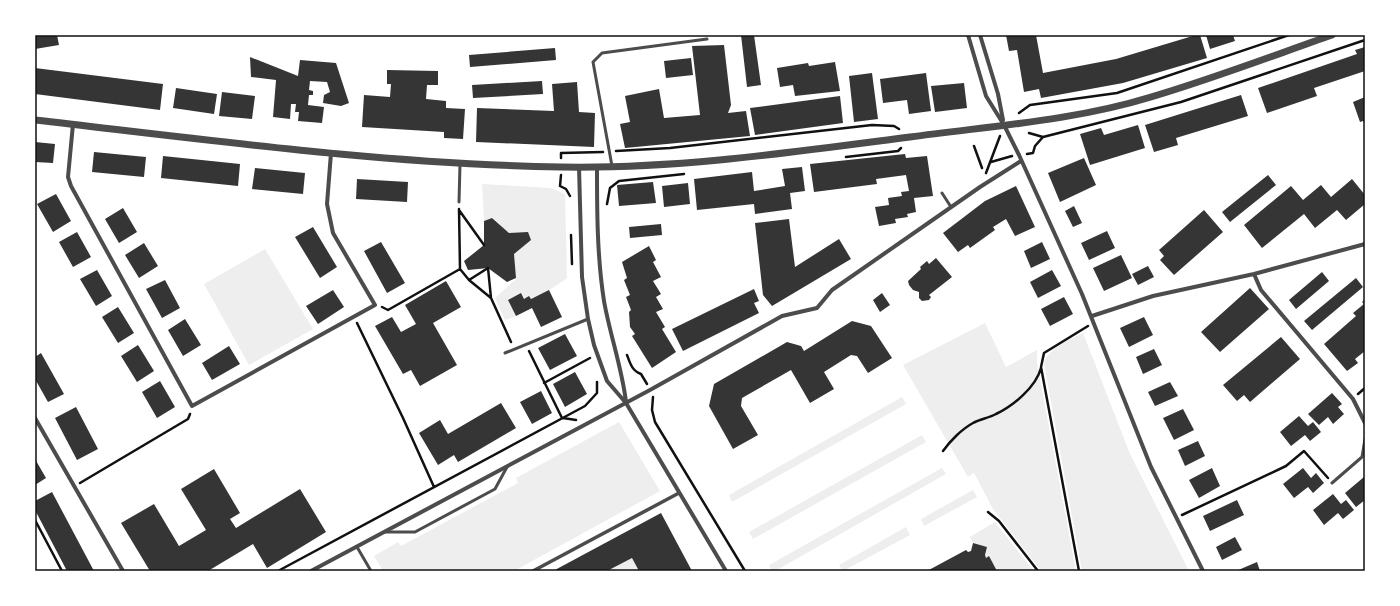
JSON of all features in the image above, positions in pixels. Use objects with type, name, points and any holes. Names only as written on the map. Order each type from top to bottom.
[{"type":"street","points":[[968,35],[986,96],[1004,125],[1022,161],[1095,322],[1139,440],[1203,571]]},
{"type":"street","points":[[980,35],[998,94],[1004,125]]},
{"type":"street","points":[[35,120],[331,153],[460,162],[597,167],[692,162],[864,143],[1083,113],[1149,98],[1332,35]]},
{"type":"street","points":[[73,124],[68,177],[71,186],[192,406],[375,305],[333,233],[327,204],[331,153]]},
{"type":"street","points":[[311,571],[650,390],[782,316],[817,308],[832,290],[1011,166],[1022,161]]},
{"type":"street","points":[[579,167],[581,261],[588,319],[594,345],[607,382],[626,402],[724,570]]},
{"type":"street","points":[[597,167],[600,270],[612,335],[622,375],[626,402]]},
{"type":"street","points":[[1092,316],[1153,296],[1254,274],[1365,244]]},
{"type":"street","points":[[1254,274],[1261,290],[1353,398],[1365,423]]},
{"type":"street","points":[[35,418],[123,571]]},
{"type":"street","points":[[533,571],[679,493]]},
{"type":"lane","points":[[612,166],[593,62],[602,53],[707,39]]},
{"type":"lane","points":[[458,202],[460,162]]},
{"type":"lane","points":[[942,193],[951,207]]},
{"type":"lane","points":[[505,353],[514,348],[588,319]]},
{"type":"lane","points":[[1332,483],[1362,457],[1365,438]]},
{"type":"lane","points":[[385,532],[415,532],[495,489],[508,465]]},
{"type":"lane","points":[[357,547],[371,571]]},
{"type":"path","points":[[1030,105],[1117,93],[1289,35]]},
{"type":"path","points":[[561,153],[610,152],[670,148],[872,125],[894,126]]},
{"type":"path","points":[[1004,125],[991,162],[1005,157]]},
{"type":"path","points":[[974,146],[982,168]]},
{"type":"path","points":[[607,209],[607,196],[610,188],[619,181]]},
{"type":"path","points":[[484,245],[458,210],[460,269],[469,280],[491,298]]},
{"type":"path","points":[[469,280],[488,268],[491,298],[514,348]]},
{"type":"path","points":[[375,305],[388,310],[460,269]]},
{"type":"path","points":[[354,316],[404,418],[434,487]]},
{"type":"path","points":[[943,451],[948,444],[972,424],[997,414],[1017,400],[1039,376],[1044,353],[1095,322]]},
{"type":"path","points":[[525,344],[562,418]]},
{"type":"path","points":[[626,353],[631,367],[636,372],[641,374],[654,399],[652,410],[655,422],[745,571]]},
{"type":"path","points":[[544,383],[590,358]]},
{"type":"path","points":[[1041,368],[1079,571]]},
{"type":"path","points":[[278,571],[562,418],[592,400],[597,393],[598,386]]},
{"type":"path","points":[[74,486],[188,419],[192,406]]},
{"type":"path","points":[[1176,517],[1286,466],[1304,450],[1332,483]]},
{"type":"path","points":[[988,512],[992,514],[1038,571]]},
{"type":"path","points":[[35,520],[62,571]]},
{"type":"shaded area","points":[[482,184],[551,188],[565,194],[567,278],[547,292],[536,297],[524,299],[521,294],[508,300],[516,316],[505,320],[495,298],[516,279],[514,254],[509,233],[493,218],[484,221]]},
{"type":"shaded area","points":[[265,249],[313,329],[249,365],[204,284]]},
{"type":"shaded area","points":[[985,323],[1006,367],[1037,350],[1037,363],[1076,571],[1041,571],[993,509],[974,473],[968,477],[903,365]]},
{"type":"shaded area","points":[[1083,333],[1130,454],[1189,571],[1082,571],[1044,364],[1046,358],[1054,349]]},
{"type":"shaded area","points":[[902,397],[906,404],[732,502],[729,495]]},
{"type":"shaded area","points":[[619,422],[660,491],[514,571],[383,571],[374,556],[398,542],[401,546],[518,483],[516,478]]},
{"type":"shaded area","points":[[922,435],[926,442],[753,539],[749,532]]},
{"type":"shaded area","points":[[942,468],[946,474],[775,571],[772,571],[769,565]]},
{"type":"shaded area","points":[[973,490],[977,497],[924,526],[921,519]]},
{"type":"shaded area","points":[[995,522],[1034,571],[997,571],[989,556],[986,558],[985,555],[987,547],[973,543],[970,537]]},
{"type":"shaded area","points":[[906,527],[910,535],[843,571],[839,565]]},
{"type":"shaded area","points":[[632,558],[639,571],[607,571]]},
{"type":"building","points":[[35,35],[57,35],[59,45],[35,49]]},
{"type":"building","points":[[741,35],[754,35],[761,85],[747,87]]},
{"type":"building","points":[[1006,35],[1036,35],[1043,73],[1116,59],[1196,35],[1200,35],[1207,58],[1123,83],[1041,98],[1039,89],[1024,92],[1017,50],[1009,51]]},
{"type":"building","points":[[1206,35],[1233,35],[1235,41],[1210,49]]},
{"type":"building","points":[[724,45],[731,105],[728,113],[746,111],[750,136],[625,148],[620,124],[630,122],[625,96],[659,89],[664,118],[700,115],[692,46]]},
{"type":"building","points":[[1365,47],[1365,71],[1314,88],[1317,96],[1267,113],[1258,88],[1357,54],[1355,50]]},
{"type":"building","points":[[555,48],[556,60],[470,67],[469,55]]},
{"type":"building","points":[[250,57],[298,76],[300,60],[336,63],[349,103],[341,106],[323,103],[324,95],[330,92],[327,82],[310,81],[309,90],[313,91],[313,95],[309,95],[308,105],[324,107],[322,123],[298,121],[299,112],[295,112],[296,104],[291,104],[290,119],[273,117],[276,80],[251,77]]},
{"type":"building","points":[[691,58],[693,75],[666,78],[664,61]]},
{"type":"building","points":[[835,62],[840,91],[795,96],[793,85],[780,87],[777,68],[808,63],[809,66]]},
{"type":"building","points":[[35,68],[163,84],[160,110],[35,94]]},
{"type":"building","points":[[387,70],[438,71],[438,85],[427,85],[426,99],[446,101],[446,108],[465,109],[463,139],[444,138],[444,132],[362,127],[364,95],[390,97],[391,84],[387,84]]},
{"type":"building","points":[[872,73],[878,119],[854,122],[849,76]]},
{"type":"building","points":[[926,73],[931,111],[909,114],[907,100],[883,103],[880,79]]},
{"type":"building","points":[[542,81],[543,94],[473,98],[472,85]]},
{"type":"building","points":[[577,82],[579,112],[595,113],[594,147],[476,142],[477,108],[554,111],[552,84]]},
{"type":"building","points":[[964,83],[967,108],[935,112],[931,86]]},
{"type":"building","points":[[176,88],[217,94],[214,114],[173,108]]},
{"type":"building","points":[[222,92],[255,96],[252,119],[219,116]]},
{"type":"building","points":[[1241,95],[1248,116],[1176,138],[1178,145],[1154,152],[1145,125]]},
{"type":"building","points":[[840,96],[843,123],[755,135],[750,108]]},
{"type":"building","points":[[1365,97],[1365,124],[1363,121],[1360,122],[1353,102]]},
{"type":"building","points":[[1138,125],[1145,148],[1090,165],[1080,134],[1101,128],[1104,135]]},
{"type":"building","points":[[35,142],[55,144],[53,163],[35,162]]},
{"type":"building","points":[[94,152],[146,157],[144,177],[92,172]]},
{"type":"building","points":[[905,154],[906,158],[927,156],[933,196],[914,198],[916,212],[907,214],[908,217],[895,219],[896,223],[879,226],[875,207],[889,205],[888,198],[902,196],[901,192],[909,191],[906,175],[876,179],[877,184],[814,192],[810,164]]},
{"type":"building","points":[[163,156],[240,164],[238,186],[161,178]]},
{"type":"building","points":[[1084,158],[1096,185],[1060,202],[1048,173]]},
{"type":"building","points":[[802,167],[805,191],[790,193],[792,209],[755,214],[754,204],[697,210],[694,179],[752,172],[754,191],[785,186],[782,169]]},
{"type":"building","points":[[255,168],[305,173],[303,194],[252,189]]},
{"type":"building","points":[[1268,175],[1276,185],[1230,222],[1222,212]]},
{"type":"building","points":[[357,179],[408,182],[407,202],[356,199]]},
{"type":"building","points":[[1352,179],[1365,195],[1365,204],[1346,220],[1337,210],[1315,228],[1304,214],[1262,248],[1244,225],[1291,186],[1303,200],[1321,185],[1331,197]]},
{"type":"building","points":[[653,182],[656,203],[619,206],[617,185]]},
{"type":"building","points":[[688,183],[690,204],[664,207],[662,186]]},
{"type":"building","points":[[1016,186],[1035,227],[1015,236],[1006,219],[993,227],[995,230],[970,248],[968,245],[958,252],[943,233],[985,201]]},
{"type":"building","points":[[56,194],[71,221],[53,232],[37,204]]},
{"type":"building","points":[[1074,206],[1082,223],[1073,227],[1065,211]]},
{"type":"building","points":[[123,208],[137,232],[119,243],[105,219]]},
{"type":"building","points":[[1204,210],[1223,232],[1174,275],[1160,260],[1164,256],[1159,250]]},
{"type":"building","points":[[492,218],[509,233],[528,232],[531,240],[514,254],[516,278],[507,282],[488,268],[468,270],[464,261],[484,245],[484,221]]},
{"type":"building","points":[[789,219],[795,267],[839,239],[851,259],[772,306],[763,295],[755,223]]},
{"type":"building","points":[[661,224],[662,235],[630,238],[629,227]]},
{"type":"building","points":[[313,227],[337,267],[320,278],[295,237]]},
{"type":"building","points":[[1107,231],[1115,248],[1089,260],[1081,243]]},
{"type":"building","points":[[77,232],[91,257],[73,267],[59,242]]},
{"type":"building","points":[[381,242],[405,283],[387,293],[364,251]]},
{"type":"building","points":[[1042,242],[1050,259],[1031,268],[1024,251]]},
{"type":"building","points":[[144,243],[158,266],[139,278],[125,255]]},
{"type":"building","points":[[649,246],[656,260],[653,262],[661,277],[653,281],[661,294],[656,297],[663,309],[656,312],[665,327],[662,329],[676,352],[652,368],[632,336],[635,334],[630,327],[629,312],[631,310],[626,297],[630,295],[624,280],[627,278],[622,262]]},
{"type":"building","points":[[1121,255],[1132,278],[1104,291],[1093,268]]},
{"type":"building","points":[[936,258],[952,277],[929,295],[931,297],[929,300],[922,301],[919,298],[919,292],[913,290],[908,281],[927,261],[929,264]]},
{"type":"building","points":[[1148,266],[1154,277],[1138,285],[1132,274]]},
{"type":"building","points":[[97,270],[112,296],[96,306],[80,279]]},
{"type":"building","points":[[1052,270],[1061,286],[1038,298],[1030,282]]},
{"type":"building","points":[[1322,272],[1329,281],[1296,309],[1289,300]]},
{"type":"building","points":[[1356,278],[1363,287],[1312,330],[1304,321]]},
{"type":"building","points":[[165,280],[180,308],[162,318],[146,289]]},
{"type":"building","points":[[446,281],[461,307],[433,323],[457,365],[420,386],[411,370],[403,374],[375,326],[392,317],[401,332],[416,324],[405,305]]},
{"type":"building","points":[[1250,288],[1269,309],[1220,352],[1201,332]]},
{"type":"building","points":[[754,289],[759,301],[754,303],[759,313],[683,351],[672,329]]},
{"type":"building","points":[[333,290],[344,307],[318,324],[306,306]]},
{"type":"building","points":[[549,290],[562,317],[541,327],[532,308],[516,316],[508,300],[521,293],[524,299],[529,296],[531,299]]},
{"type":"building","points":[[882,293],[890,305],[880,312],[873,300]]},
{"type":"building","points":[[1064,297],[1073,314],[1050,326],[1041,309]]},
{"type":"building","points":[[1365,299],[1365,351],[1355,359],[1358,363],[1347,371],[1324,344],[1356,316],[1353,313],[1364,304],[1362,302]]},
{"type":"building","points":[[118,307],[134,333],[118,343],[102,317]]},
{"type":"building","points":[[1144,317],[1153,335],[1129,347],[1120,328]]},
{"type":"building","points":[[185,319],[201,345],[183,356],[168,330]]},
{"type":"building","points":[[852,321],[871,326],[892,358],[868,373],[857,356],[851,355],[824,372],[834,389],[810,403],[791,370],[742,398],[741,406],[758,435],[733,449],[709,406],[714,384],[787,342],[801,346],[804,351]]},
{"type":"building","points":[[565,334],[577,356],[550,370],[538,348]]},
{"type":"building","points":[[1281,337],[1300,359],[1250,402],[1244,395],[1237,401],[1223,385]]},
{"type":"building","points":[[138,345],[154,371],[137,382],[121,356]]},
{"type":"building","points":[[229,346],[240,364],[212,380],[202,363]]},
{"type":"building","points":[[1154,349],[1162,365],[1143,374],[1136,357]]},
{"type":"building","points":[[41,353],[64,394],[48,402],[35,379],[35,357]]},
{"type":"building","points":[[575,372],[587,394],[565,407],[553,384]]},
{"type":"building","points":[[160,381],[175,407],[157,418],[142,392]]},
{"type":"building","points":[[1170,382],[1178,396],[1155,406],[1148,392]]},
{"type":"building","points":[[541,391],[552,413],[532,424],[520,402]]},
{"type":"building","points":[[1332,393],[1342,404],[1338,407],[1344,414],[1333,424],[1328,417],[1319,425],[1308,414]]},
{"type":"building","points":[[501,403],[516,428],[458,462],[454,455],[438,465],[419,433],[440,420],[448,434]]},
{"type":"building","points":[[76,407],[98,449],[77,460],[55,418]]},
{"type":"building","points":[[1183,409],[1194,430],[1174,440],[1163,418]]},
{"type":"building","points":[[1299,416],[1308,426],[1313,422],[1321,432],[1310,441],[1305,435],[1291,446],[1280,432]]},
{"type":"building","points":[[1198,441],[1205,456],[1185,466],[1178,450]]},
{"type":"building","points":[[35,459],[46,478],[35,485]]},
{"type":"building","points":[[1212,468],[1220,486],[1199,498],[1189,480]]},
{"type":"building","points":[[1303,468],[1311,478],[1316,473],[1324,483],[1313,493],[1308,487],[1294,498],[1283,484]]},
{"type":"building","points":[[214,469],[240,513],[230,519],[236,528],[300,489],[326,532],[267,568],[253,544],[208,571],[150,571],[121,523],[154,504],[179,546],[206,530],[181,489]]},
{"type":"building","points":[[1364,477],[1365,500],[1356,507],[1345,493]]},
{"type":"building","points":[[52,492],[94,571],[67,571],[35,510],[35,501]]},
{"type":"building","points":[[1333,494],[1341,504],[1346,500],[1354,510],[1343,519],[1338,513],[1324,525],[1313,510]]},
{"type":"building","points":[[1237,500],[1244,515],[1210,531],[1203,516]]},
{"type":"building","points":[[661,513],[692,571],[639,571],[632,558],[607,571],[553,571]]},
{"type":"building","points":[[1235,537],[1242,550],[1222,560],[1216,547]]},
{"type":"building","points":[[973,543],[987,547],[985,555],[986,558],[989,556],[997,571],[927,571],[966,550],[968,552],[971,551]]},
{"type":"building","points":[[1257,562],[1260,571],[1236,571]]}]
